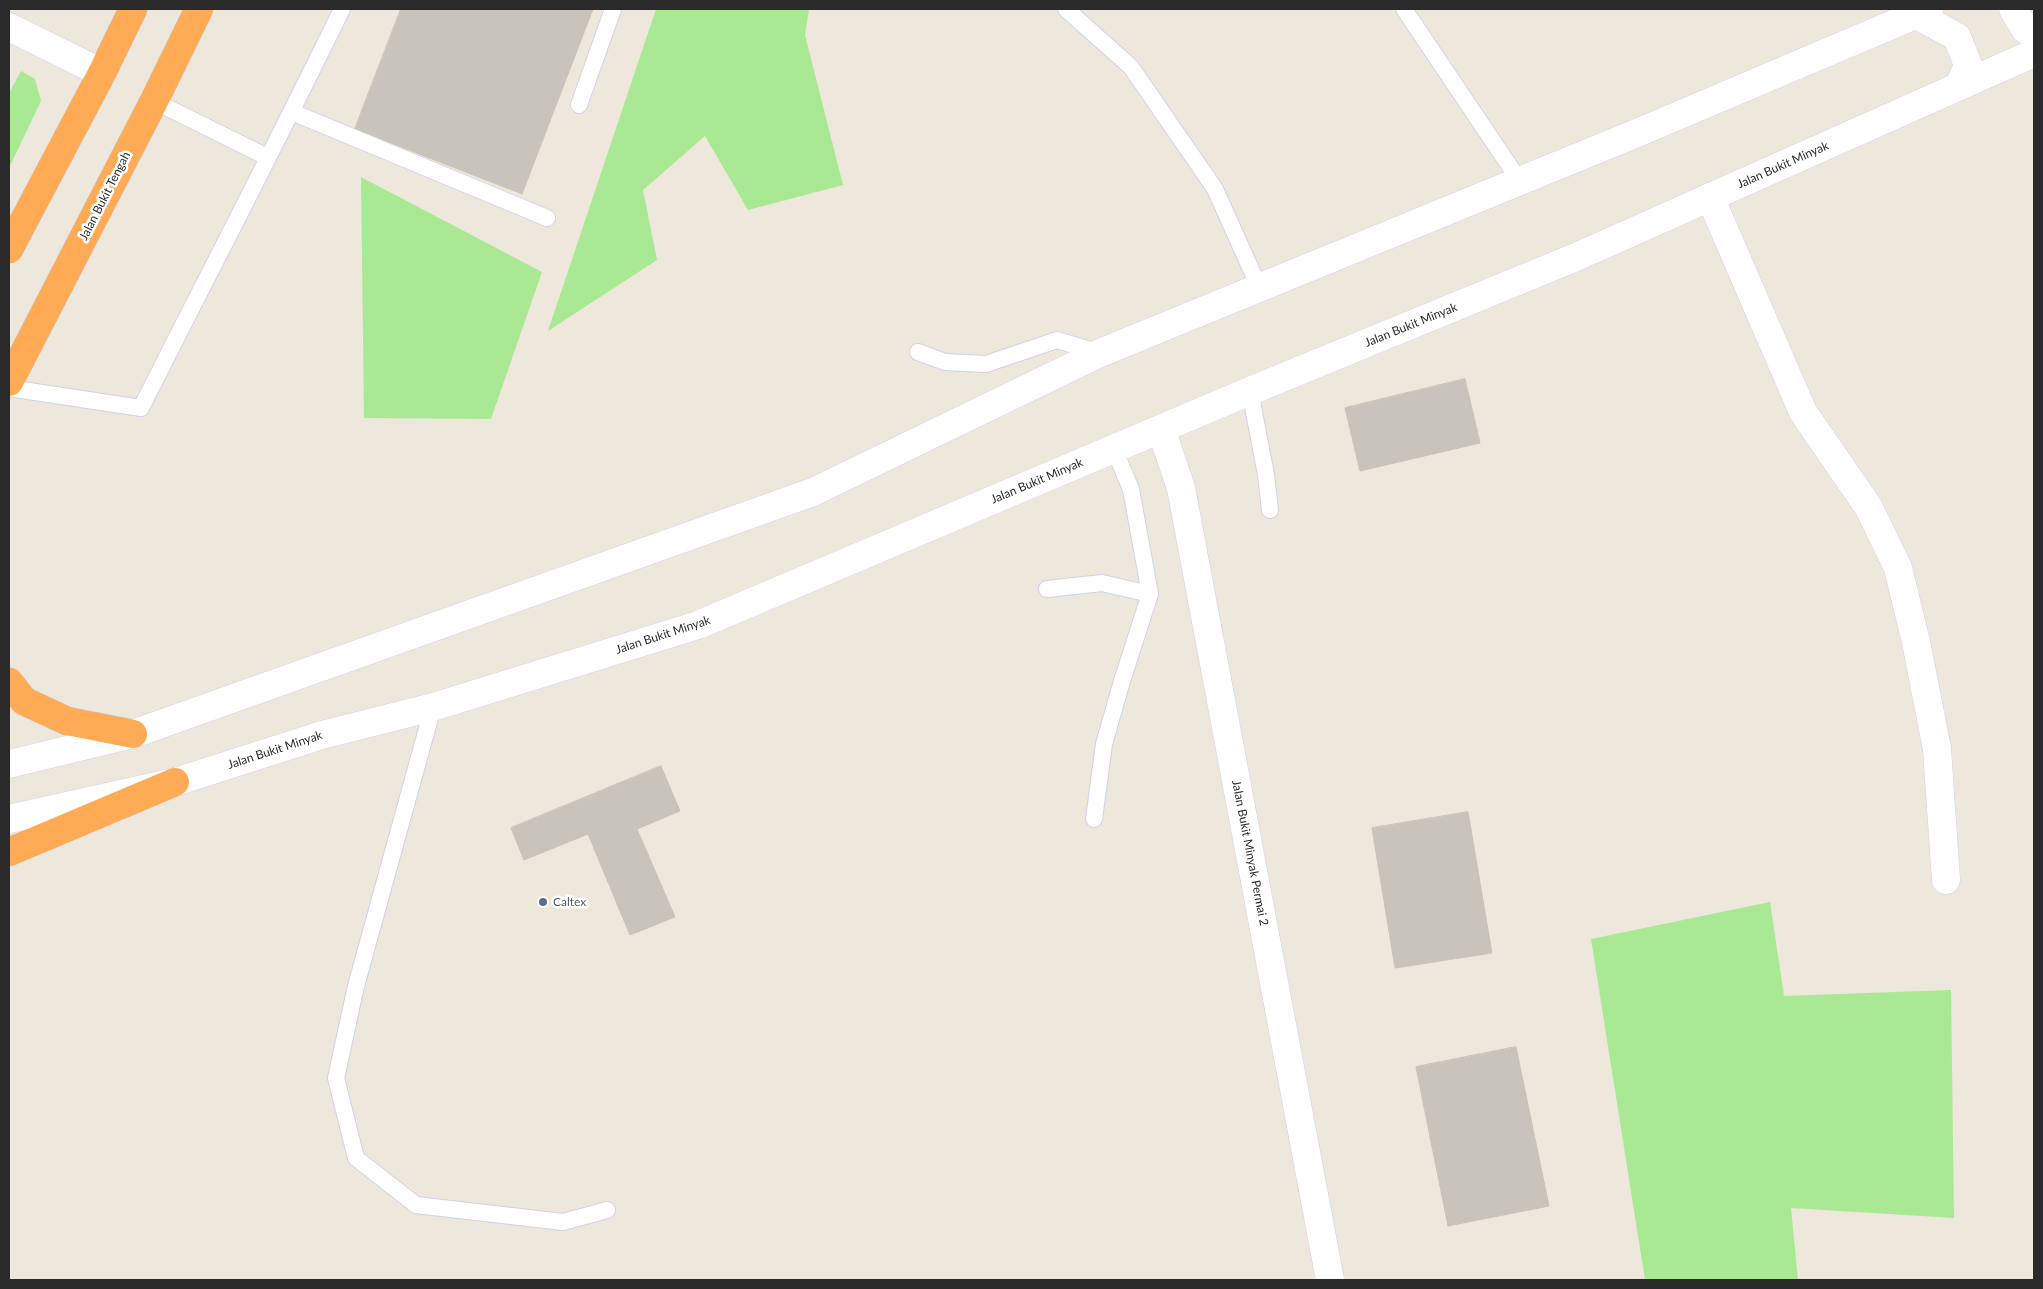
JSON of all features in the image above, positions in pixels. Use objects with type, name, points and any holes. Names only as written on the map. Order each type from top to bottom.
[{"type":"highway","points":[[9,249],[102,73],[133,9]]},
{"type":"highway","name":"Jalan Bukit Tengah","points":[[9,382],[154,101],[199,9]]},
{"type":"highway","points":[[9,682],[24,701],[67,721],[133,734]]},
{"type":"highway","points":[[9,852],[176,782]]},
{"type":"main road","points":[[2013,9],[2025,29],[2034,34]]},
{"type":"main road","points":[[9,764],[133,734],[814,492],[1100,353],[1637,133],[1922,12],[1957,38],[1968,65],[1959,86]]},
{"type":"main road","points":[[9,27],[102,73]]},
{"type":"main road","name":"Jalan Bukit Minyak","points":[[9,820],[176,782],[322,735],[433,707],[698,625],[1250,391],[1576,258],[2034,53]]},
{"type":"main road","points":[[1710,197],[1803,412],[1869,508],[1898,568],[1916,642],[1937,749],[1946,880]]},
{"type":"main road","name":"Jalan Bukit Minyak Permai 2","points":[[1161,429],[1181,488],[1330,1280]]},
{"type":"lane","points":[[9,388],[141,408],[267,157],[292,112],[342,9]]},
{"type":"lane","points":[[579,105],[613,9]]},
{"type":"lane","points":[[1066,9],[1131,67],[1215,189],[1259,287]]},
{"type":"lane","points":[[1404,9],[1520,180]]},
{"type":"lane","points":[[154,101],[267,157]]},
{"type":"lane","points":[[292,112],[548,218]]},
{"type":"lane","points":[[918,352],[945,362],[986,364],[1057,340],[1100,353]]},
{"type":"lane","points":[[1250,391],[1266,475],[1270,510]]},
{"type":"lane","points":[[1094,819],[1104,744],[1150,594],[1130,489],[1114,449]]},
{"type":"lane","points":[[1046,589],[1102,583],[1150,594]]},
{"type":"lane","points":[[433,707],[356,986],[336,1078],[356,1158],[416,1206],[562,1222],[607,1210]]},
{"type":"green space","points":[[656,9],[809,9],[805,35],[843,185],[748,210],[705,136],[643,190],[657,260],[548,331]]},
{"type":"green space","points":[[21,71],[35,79],[41,101],[9,168],[9,93]]},
{"type":"green space","points":[[361,177],[542,272],[491,419],[364,418]]},
{"type":"green space","points":[[1770,902],[1784,996],[1951,990],[1954,1218],[1791,1208],[1798,1280],[1645,1280],[1591,939]]},
{"type":"building","points":[[401,9],[593,9],[522,194],[355,129]]},
{"type":"building","points":[[1465,379],[1480,443],[1360,471],[1345,408]]},
{"type":"building","points":[[661,766],[680,811],[637,829],[675,917],[630,935],[588,834],[524,860],[511,828]]},
{"type":"building","points":[[1468,812],[1492,953],[1395,968],[1372,828]]},
{"type":"building","points":[[1516,1047],[1549,1206],[1448,1226],[1416,1067]]},
{"type":"place","name":"Caltex","points":[[543,902]]}]
